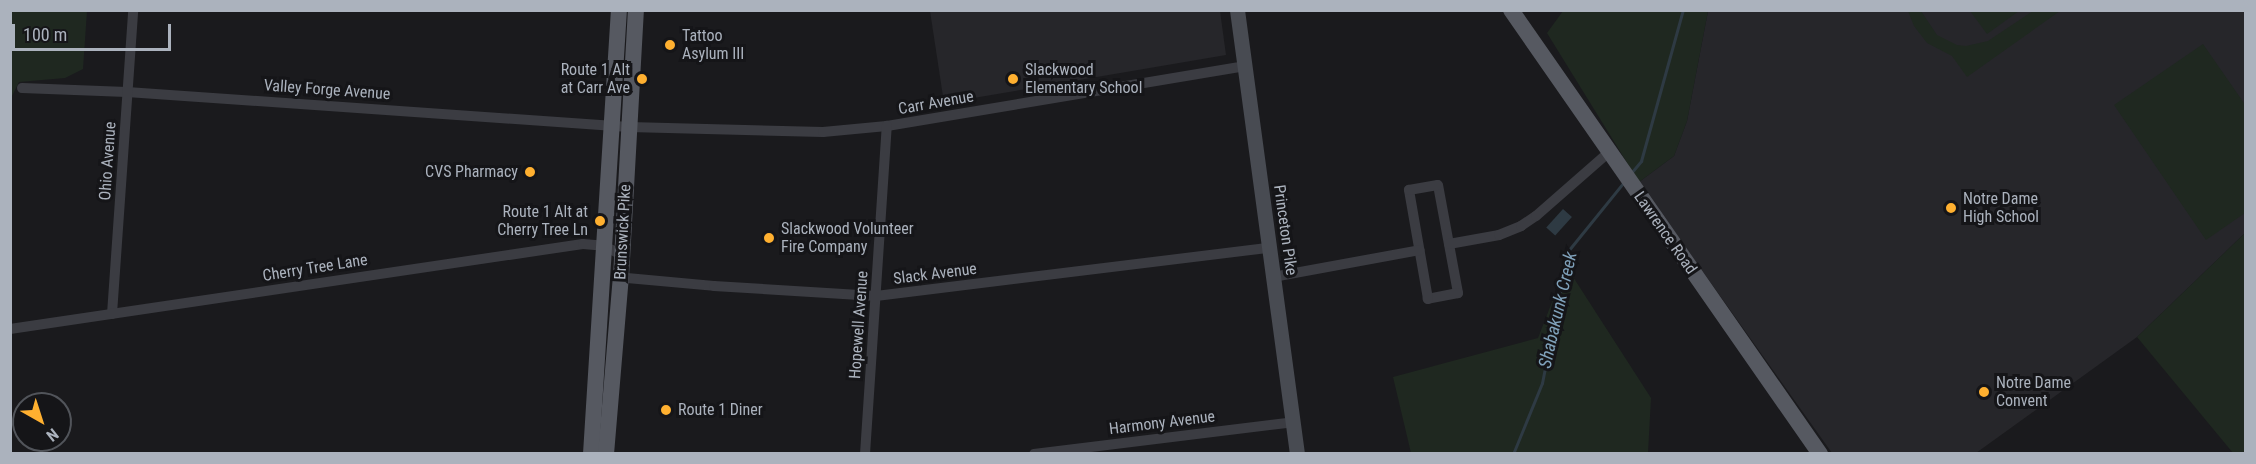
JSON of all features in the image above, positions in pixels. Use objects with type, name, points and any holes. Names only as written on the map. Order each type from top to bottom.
[{"type":"main road","name":"Brunswick Pike","points":[[599,453],[604,246],[619,10]]},
{"type":"main road","name":"Brunswick Pike","points":[[599,453],[621,277],[636,10]]},
{"type":"main road","name":"Princeton Pike","points":[[1237,10],[1297,453]]},
{"type":"main road","name":"Lawrence Road","points":[[1511,10],[1608,153],[1820,453]]},
{"type":"street","name":"Ohio Avenue","points":[[112,314],[133,10]]},
{"type":"street","name":"Carr Avenue","points":[[629,127],[823,132],[887,126],[1244,66]]},
{"type":"street","name":"Valley Forge Avenue","points":[[22,88],[127,92],[612,124],[629,127]]},
{"type":"street","name":"Hopewell Avenue","points":[[865,453],[887,126]]},
{"type":"street","points":[[1449,244],[1499,235],[1521,226],[1536,216],[1608,153]]},
{"type":"street","points":[[1438,185],[1458,293],[1428,299],[1419,250],[1409,190],[1438,185]]},
{"type":"street","name":"Cherry Tree Lane","points":[[10,329],[583,244],[604,246],[622,255]]},
{"type":"street","name":"Slack Avenue","points":[[604,276],[714,286],[876,296],[1269,248]]},
{"type":"street","points":[[1273,277],[1419,250]]},
{"type":"street","name":"Harmony Avenue","points":[[1034,453],[1293,422]]},
{"type":"shaded area","points":[[11,10],[87,11],[83,69],[65,78],[19,82],[11,98]]},
{"type":"shaded area","name":"Slackwood Elementary School","points":[[930,11],[1220,11],[1226,55],[944,103]]},
{"type":"shaded area","points":[[1563,11],[1708,11],[1687,121],[1674,156],[1639,182],[1547,33]]},
{"type":"shaded area","name":"Notre Dame High School","points":[[1708,11],[2245,11],[2245,233],[2137,337],[1976,453],[1832,453],[1639,182],[1674,156],[1687,121]]},
{"type":"shaded area","points":[[1908,11],[1921,11],[1937,35],[1957,45],[1966,46],[1988,41],[2033,11],[2060,11],[1967,77],[1952,56],[1927,43],[1914,26]]},
{"type":"shaded area","points":[[1970,11],[2019,11],[1987,34]]},
{"type":"shaded area","points":[[2203,44],[2246,106],[2245,213],[2206,240],[2114,105]]},
{"type":"shaded area","points":[[1563,209],[1572,217],[1555,236],[1546,228]]},
{"type":"shaded area","points":[[2245,233],[2245,453],[2233,453],[2137,337]]},
{"type":"shaded area","points":[[1566,266],[1651,398],[1648,453],[1411,453],[1393,377],[1538,338]]},
{"type":"waterway","name":"Shabakunk Creek","points":[[1631,173],[1641,161],[1683,10]]},
{"type":"waterway","name":"Shabakunk Creek","points":[[1513,454],[1542,383],[1568,251],[1623,183]]},
{"type":"place","name":"Tattoo Asylum III","points":[[670,45]]},
{"type":"place","name":"Route 1 Alt at Carr Ave","points":[[642,79]]},
{"type":"place","name":"Slackwood Elementary School","points":[[1013,79]]},
{"type":"place","name":"CVS Pharmacy","points":[[530,172]]},
{"type":"place","name":"Notre Dame High School","points":[[1951,208]]},
{"type":"place","name":"Route 1 Alt at Cherry Tree Ln","points":[[600,221]]},
{"type":"place","name":"Slackwood Volunteer Fire Company","points":[[769,238]]},
{"type":"place","name":"Notre Dame Convent","points":[[1984,392]]},
{"type":"place","name":"Route 1 Diner","points":[[666,410]]}]
